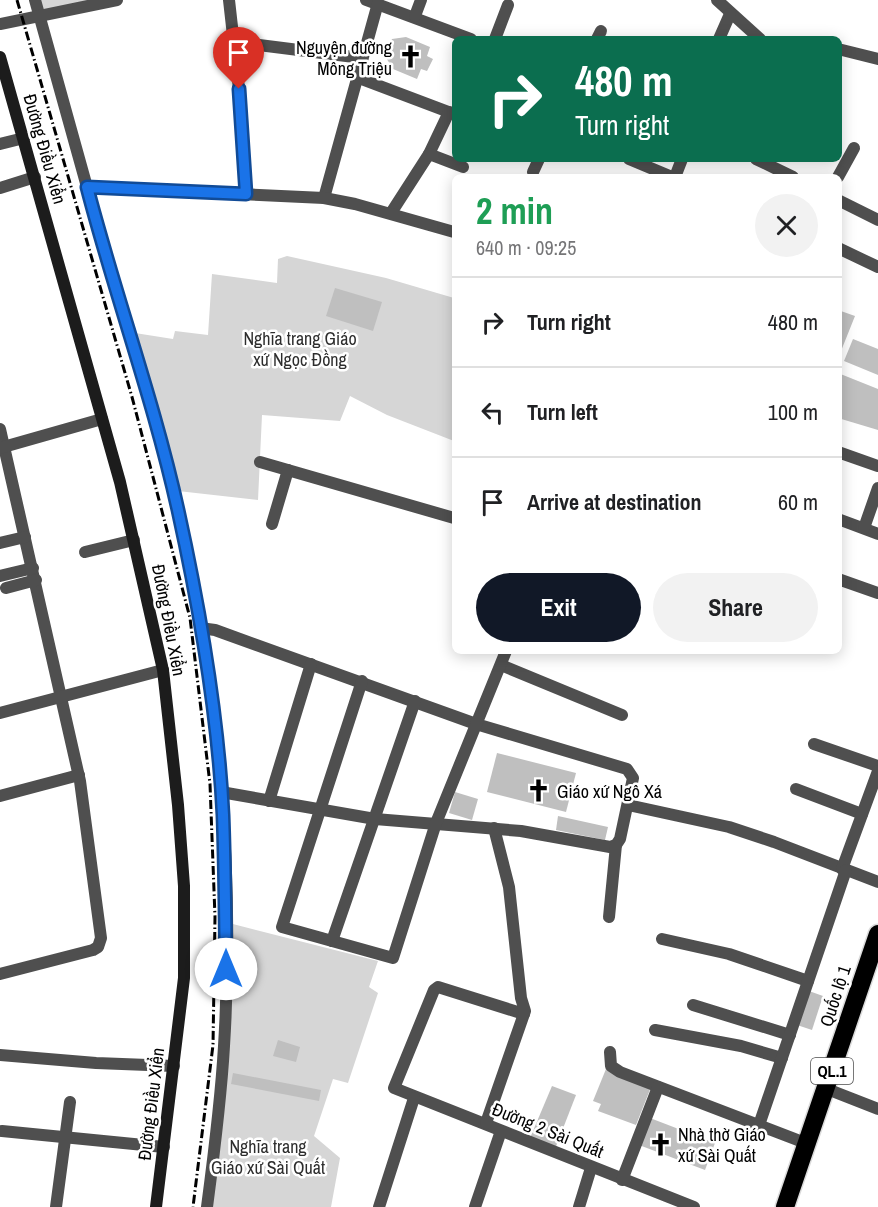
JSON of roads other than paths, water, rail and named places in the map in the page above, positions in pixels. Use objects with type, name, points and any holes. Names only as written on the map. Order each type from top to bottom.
[{"type":"highway","name":"Quốc lộ 1","points":[[785,1207],[878,934]]},
{"type":"street","points":[[35,0],[177,508],[210,684],[221,792],[225,897],[224,1044],[207,1207]]},
{"type":"street","points":[[0,24],[117,0]]},
{"type":"street","points":[[229,0],[235,42],[246,194]]},
{"type":"street","points":[[415,16],[421,0]]},
{"type":"street","points":[[717,0],[756,36]]},
{"type":"street","points":[[324,198],[362,58],[372,2],[415,16],[464,36]]},
{"type":"street","points":[[496,36],[508,5]]},
{"type":"street","points":[[720,36],[730,14]]},
{"type":"street","points":[[235,42],[362,58]]},
{"type":"street","points":[[842,50],[878,59]]},
{"type":"street","name":"Đường Điều Xiển","points":[[0,57],[102,419],[134,540],[163,670],[178,805],[184,886],[184,978],[156,1207]]},
{"type":"street","points":[[356,77],[452,113],[391,213]]},
{"type":"street","points":[[0,144],[24,138]]},
{"type":"street","points":[[840,174],[854,148]]},
{"type":"street","points":[[429,154],[463,167]]},
{"type":"street","points":[[533,172],[538,162]]},
{"type":"street","points":[[636,162],[666,174]]},
{"type":"street","points":[[762,162],[787,174]]},
{"type":"street","points":[[0,188],[35,177]]},
{"type":"street","points":[[87,187],[324,198],[391,213],[452,231]]},
{"type":"street","points":[[842,202],[878,220]]},
{"type":"street","points":[[842,250],[878,267]]},
{"type":"street","points":[[2,447],[102,419]]},
{"type":"street","points":[[0,429],[2,447],[34,574],[79,775],[99,916],[98,947],[0,974]]},
{"type":"street","points":[[842,453],[878,466]]},
{"type":"street","points":[[260,462],[452,517]]},
{"type":"street","points":[[272,524],[288,470]]},
{"type":"street","points":[[864,528],[878,488]]},
{"type":"street","points":[[842,520],[878,534]]},
{"type":"street","points":[[0,543],[25,537]]},
{"type":"street","points":[[85,552],[134,540]]},
{"type":"street","points":[[0,576],[34,574]]},
{"type":"street","points":[[6,588],[34,574]]},
{"type":"street","points":[[842,580],[878,593]]},
{"type":"street","points":[[200,628],[216,630],[476,724],[627,769],[633,778],[616,845],[609,917]]},
{"type":"street","points":[[362,681],[282,927],[393,958],[436,823],[505,654]]},
{"type":"street","points":[[269,801],[311,664]]},
{"type":"street","points":[[501,665],[622,715]]},
{"type":"street","points":[[0,713],[61,695],[163,670]]},
{"type":"street","points":[[332,941],[415,701]]},
{"type":"street","points":[[814,744],[878,766]]},
{"type":"street","points":[[759,1125],[878,771]]},
{"type":"street","points":[[0,796],[79,775]]},
{"type":"street","points":[[796,789],[862,814]]},
{"type":"street","points":[[221,792],[375,819],[494,828],[610,847],[616,845]]},
{"type":"street","points":[[628,805],[729,827],[878,882]]},
{"type":"street","points":[[486,1124],[524,1014],[509,887],[494,828]]},
{"type":"street","points":[[662,939],[729,954],[808,981]]},
{"type":"street","name":"Đường 2 Sài Quất","points":[[524,1014],[438,987],[434,990],[394,1088],[414,1098],[486,1124],[591,1168],[694,1207]]},
{"type":"street","points":[[693,1005],[790,1035]]},
{"type":"street","points":[[655,1030],[741,1046],[782,1058]]},
{"type":"street","points":[[610,1052],[611,1066],[614,1068],[808,1144]]},
{"type":"street","points":[[0,1055],[96,1064],[174,1066]]},
{"type":"street","points":[[622,1180],[658,1087]]},
{"type":"street","points":[[827,1089],[878,1109]]},
{"type":"street","points":[[379,1207],[414,1098]]},
{"type":"street","points":[[56,1207],[70,1102]]},
{"type":"street","points":[[2,1131],[164,1147]]},
{"type":"street","points":[[475,1207],[501,1131]]},
{"type":"street","points":[[579,1207],[591,1168]]},
{"type":"railway","points":[[17,0],[132,397],[190,618],[210,784],[215,917],[213,1045],[193,1207]]},
{"type":"place","name":"Nguyện đường Mông Triệu","points":[[410,57]]},
{"type":"place","name":"Giáo xứ Ngô Xá","points":[[539,791]]},
{"type":"place","name":"Nhà thờ Giáo xứ Sài Quất","points":[[660,1144]]},
{"type":"park label","name":"Nghĩa trang Giáo xứ Ngọc Đồng","points":[[300,348]]},
{"type":"park label","name":"Nghĩa trang Giáo xứ Sài Quất","points":[[268,1156]]}]
